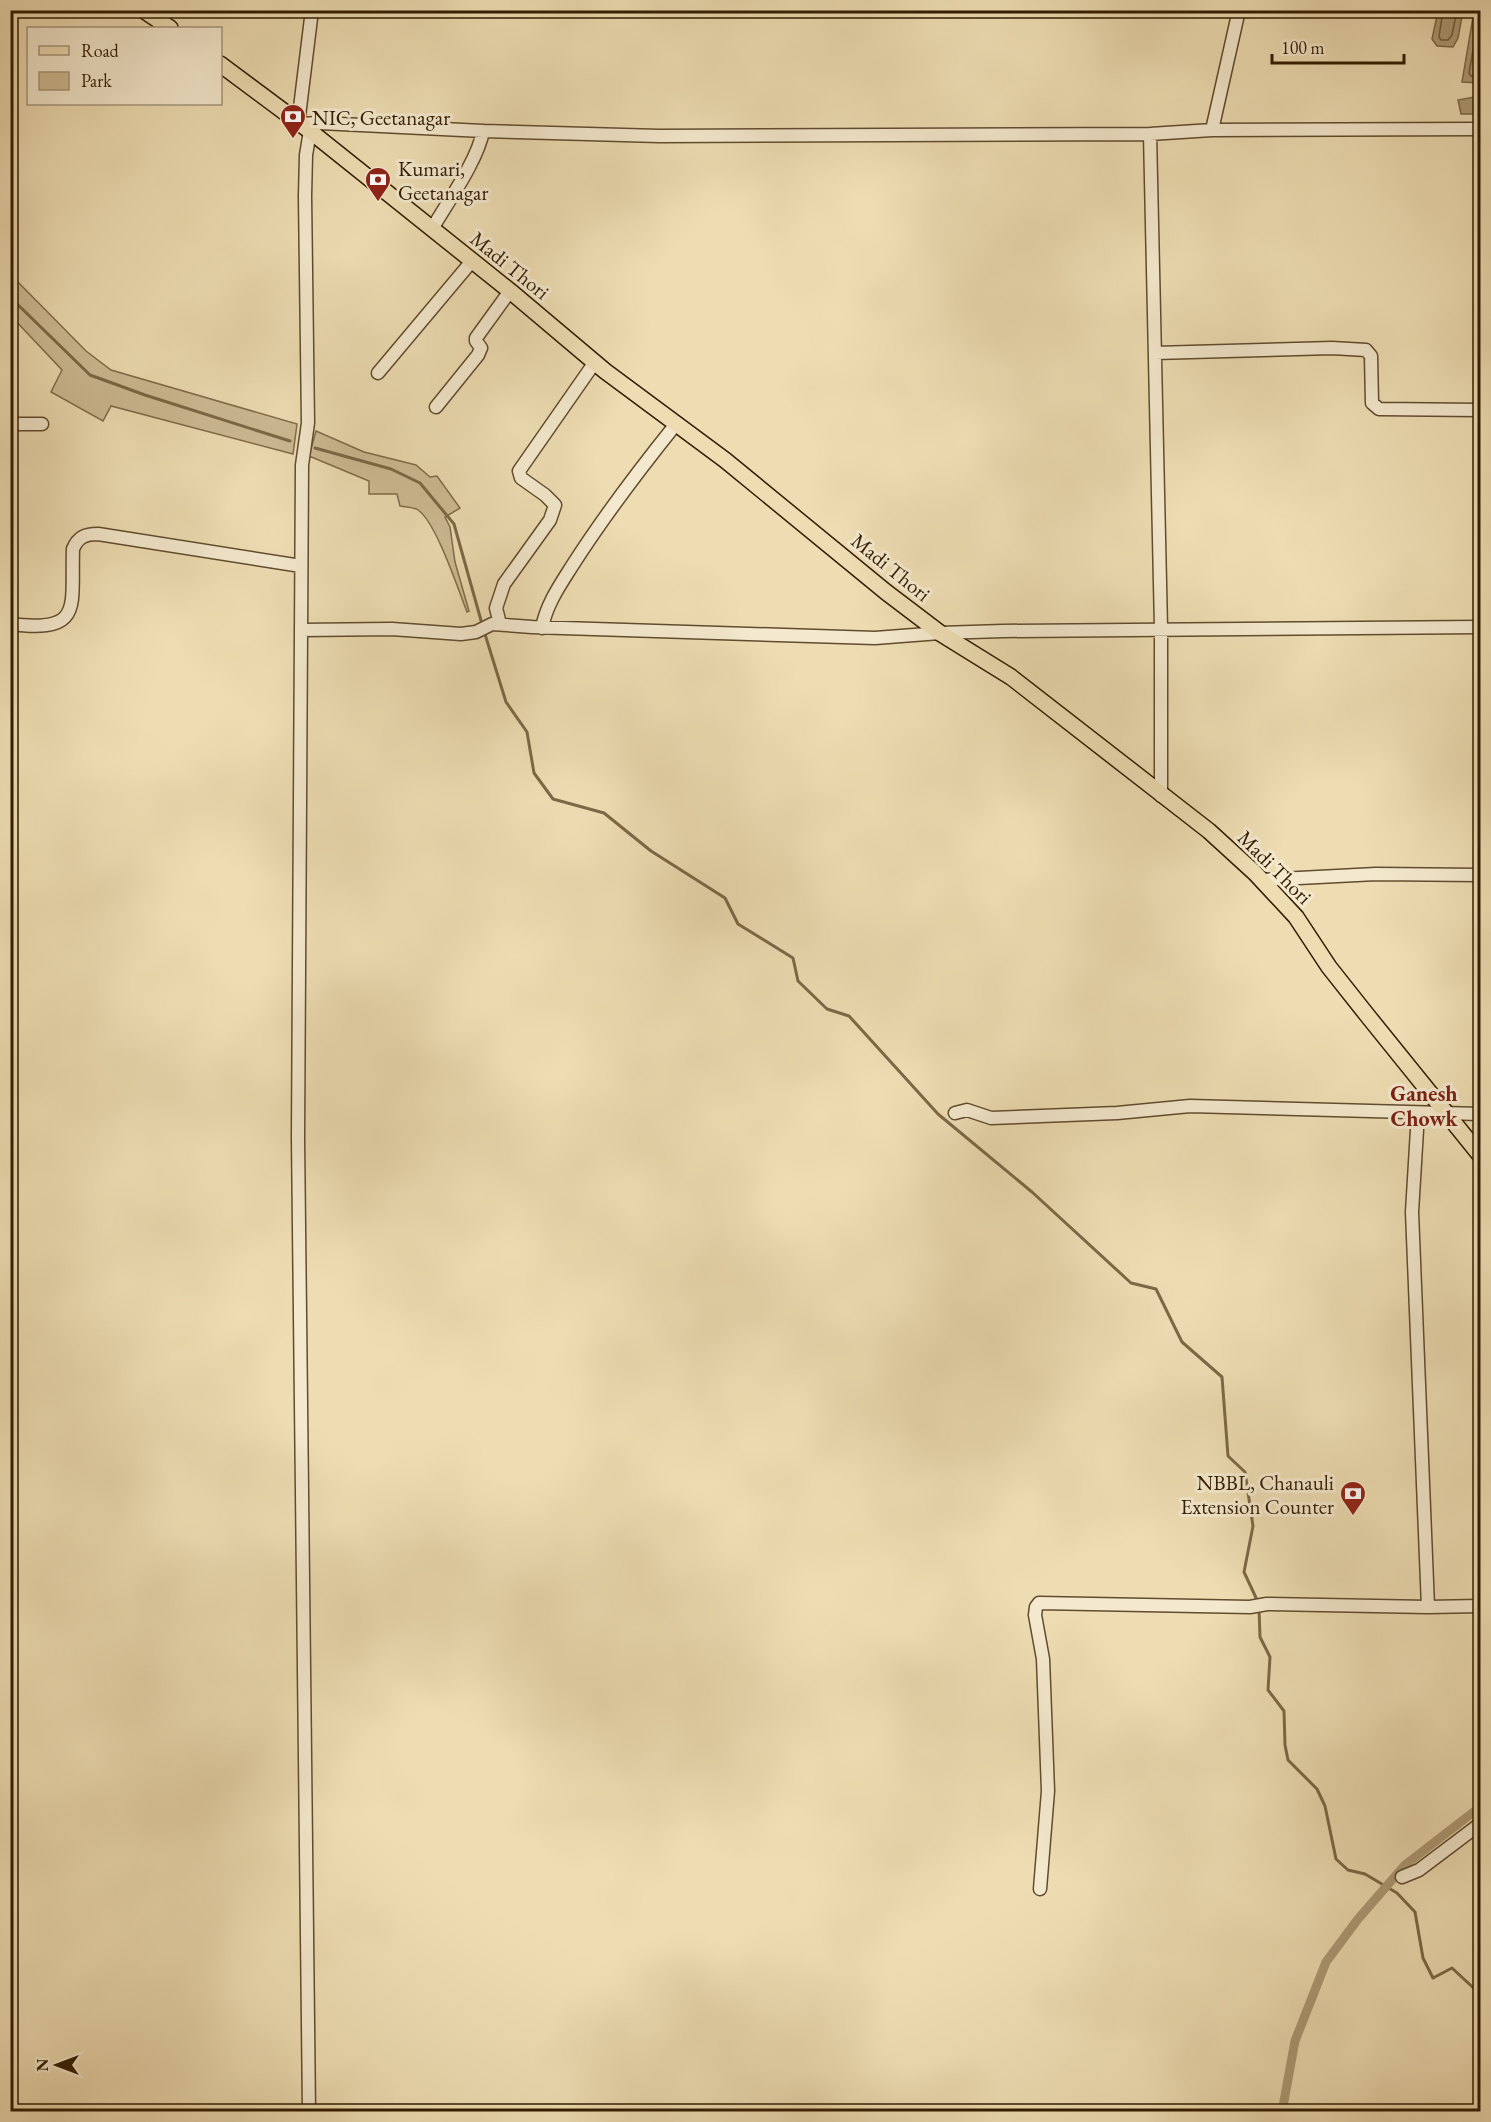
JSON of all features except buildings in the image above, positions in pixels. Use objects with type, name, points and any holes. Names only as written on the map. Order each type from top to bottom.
[{"type":"main road","points":[[143,10],[168,27]]},
{"type":"main road","name":"Madi Thori","points":[[222,66],[432,229],[595,362],[725,459],[886,592],[940,633],[1011,678],[1209,831],[1296,917],[1329,966],[1480,1155]]},
{"type":"street","points":[[309,2112],[298,1138],[302,465],[308,423],[304,128],[312,10]]},
{"type":"street","points":[[1212,130],[1239,10]]},
{"type":"street","points":[[304,128],[320,123],[659,136],[1150,134],[1212,130],[1480,129]]},
{"type":"street","points":[[432,229],[466,171],[482,139],[483,131]]},
{"type":"street","points":[[1150,134],[1161,628],[1161,796]]},
{"type":"street","points":[[378,373],[472,261]]},
{"type":"street","points":[[436,407],[478,354],[481,348],[476,338],[510,291]]},
{"type":"street","points":[[1155,353],[1332,348],[1366,350],[1371,356],[1372,403],[1379,409],[1480,410]]},
{"type":"street","points":[[496,624],[496,608],[504,584],[550,520],[555,508],[555,505],[545,495],[520,478],[519,471],[595,362]]},
{"type":"street","points":[[10,424],[42,424]]},
{"type":"street","points":[[542,628],[545,614],[553,598],[597,526],[676,424]]},
{"type":"street","points":[[10,624],[51,626],[61,623],[68,616],[71,604],[73,549],[76,541],[88,534],[301,566]]},
{"type":"street","points":[[301,630],[392,629],[461,634],[476,632],[496,624],[542,628],[875,638],[940,633],[1161,628],[1480,627]]},
{"type":"street","points":[[1261,880],[1376,873],[1480,875]]},
{"type":"street","points":[[955,1113],[967,1110],[991,1118],[1117,1113],[1190,1106],[1480,1114]]},
{"type":"street","points":[[1418,1113],[1412,1212],[1428,1607]]},
{"type":"street","points":[[1040,1889],[1048,1791],[1043,1659],[1035,1615],[1039,1603],[1250,1607],[1267,1604],[1480,1606]]},
{"type":"street","points":[[1402,1877],[1419,1870],[1480,1824]]},
{"type":"green space","points":[[11,275],[86,351],[111,370],[297,424],[293,454],[111,406],[103,421],[51,392],[62,370],[11,316]]},
{"type":"green space","points":[[316,431],[364,452],[416,465],[430,477],[437,476],[460,508],[445,517],[450,527],[455,562],[469,611],[467,612],[439,541],[425,517],[416,509],[400,506],[397,494],[369,494],[369,481],[309,456]]},
{"type":"water","points":[[1438,11],[1463,11],[1458,38],[1453,47],[1437,46],[1432,39]]},
{"type":"water","points":[[1474,11],[1480,11],[1480,83],[1462,82]]},
{"type":"water","points":[[1480,96],[1480,114],[1461,114],[1458,100]]},
{"type":"waterway","points":[[10,297],[90,375],[290,441]]},
{"type":"waterway","points":[[315,448],[391,469],[420,483],[454,524],[482,624]]},
{"type":"waterway","points":[[484,631],[506,702],[527,732],[534,773],[553,799],[604,813],[651,851],[725,898],[738,924],[793,958],[798,981],[827,1009],[849,1016],[938,1114],[1032,1192],[1131,1283],[1156,1289],[1182,1342],[1222,1377],[1228,1456],[1245,1472],[1253,1526],[1244,1572],[1258,1602]]},
{"type":"waterway","points":[[1259,1609],[1260,1637],[1270,1657],[1268,1690],[1284,1711],[1288,1760],[1317,1789],[1325,1806],[1336,1859],[1348,1870],[1365,1874],[1397,1893],[1415,1912],[1423,1958],[1433,1978],[1452,1968],[1480,1994]]},
{"type":"waterway","points":[[1282,2112],[1295,2041],[1326,1962],[1358,1919],[1405,1865],[1480,1807]]},
{"type":"place","name":"NIC, Geetanagar","points":[[293,140]]},
{"type":"place","name":"Kumari, Geetanagar","points":[[378,203]]},
{"type":"place","name":"NBBL, Chanauli Extension Counter","points":[[1353,1517]]},
{"type":"district","name":"Ganesh Chowk","points":[[1424,1106]]}]
